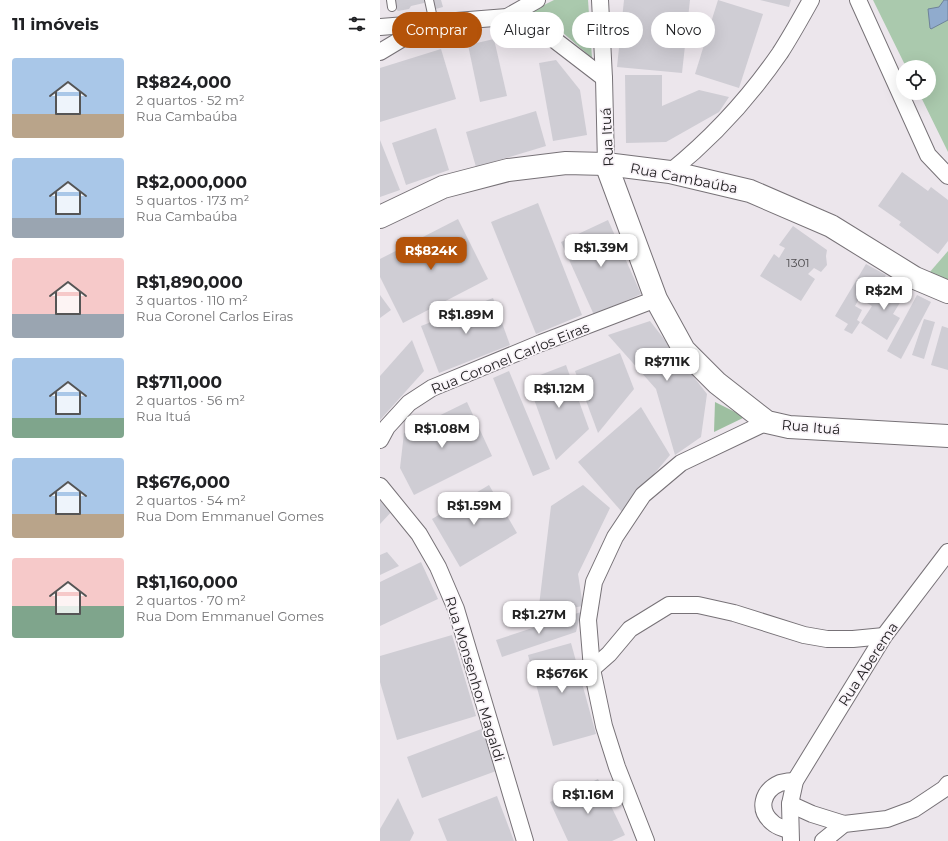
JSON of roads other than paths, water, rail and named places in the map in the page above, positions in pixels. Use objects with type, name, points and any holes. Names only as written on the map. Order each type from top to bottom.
[{"type":"street","points":[[516,12],[537,0]]},
{"type":"street","name":"Rua Ituá","points":[[600,0],[606,164],[656,299],[684,350],[716,383],[766,422],[789,427],[948,436]]},
{"type":"street","points":[[670,172],[694,153],[743,102],[780,52],[811,0]]},
{"type":"street","points":[[858,0],[928,155],[948,176]]},
{"type":"street","points":[[380,27],[392,26]]},
{"type":"street","points":[[380,52],[392,45]]},
{"type":"street","points":[[564,47],[604,78]]},
{"type":"street","name":"Rua Cambaúba","points":[[380,217],[443,187],[508,170],[566,163],[606,164],[670,172],[750,191],[831,226],[915,278],[948,292]]},
{"type":"street","name":"Rua Coronel Carlos Eiras","points":[[380,440],[387,427],[409,403],[432,388],[541,343],[656,299]]},
{"type":"street","points":[[646,841],[617,767],[604,726],[592,669],[588,620],[594,582],[615,537],[643,495],[681,463],[766,422]]},
{"type":"street","name":"Rua Monsenhor Magaldi","points":[[380,486],[419,534],[438,566],[456,609],[525,841]]},
{"type":"street","name":"Rua Aberema","points":[[790,836],[790,804],[795,781],[884,636],[948,552]]},
{"type":"street","points":[[592,669],[609,654],[630,629],[669,605],[698,605],[734,613],[804,635],[827,639],[853,639],[884,636]]},
{"type":"street","name":"Rua Aberema","points":[[790,836],[766,816],[763,808],[765,796],[771,789],[780,783],[795,781]]},
{"type":"street","points":[[790,804],[812,814],[844,824],[887,818],[914,809],[944,789],[948,784]]},
{"type":"street","points":[[822,841],[844,824]]},
{"type":"lane","points":[[429,0],[430,12]]},
{"type":"water","points":[[944,0],[948,0],[948,20],[931,29],[928,9],[939,7]]}]
